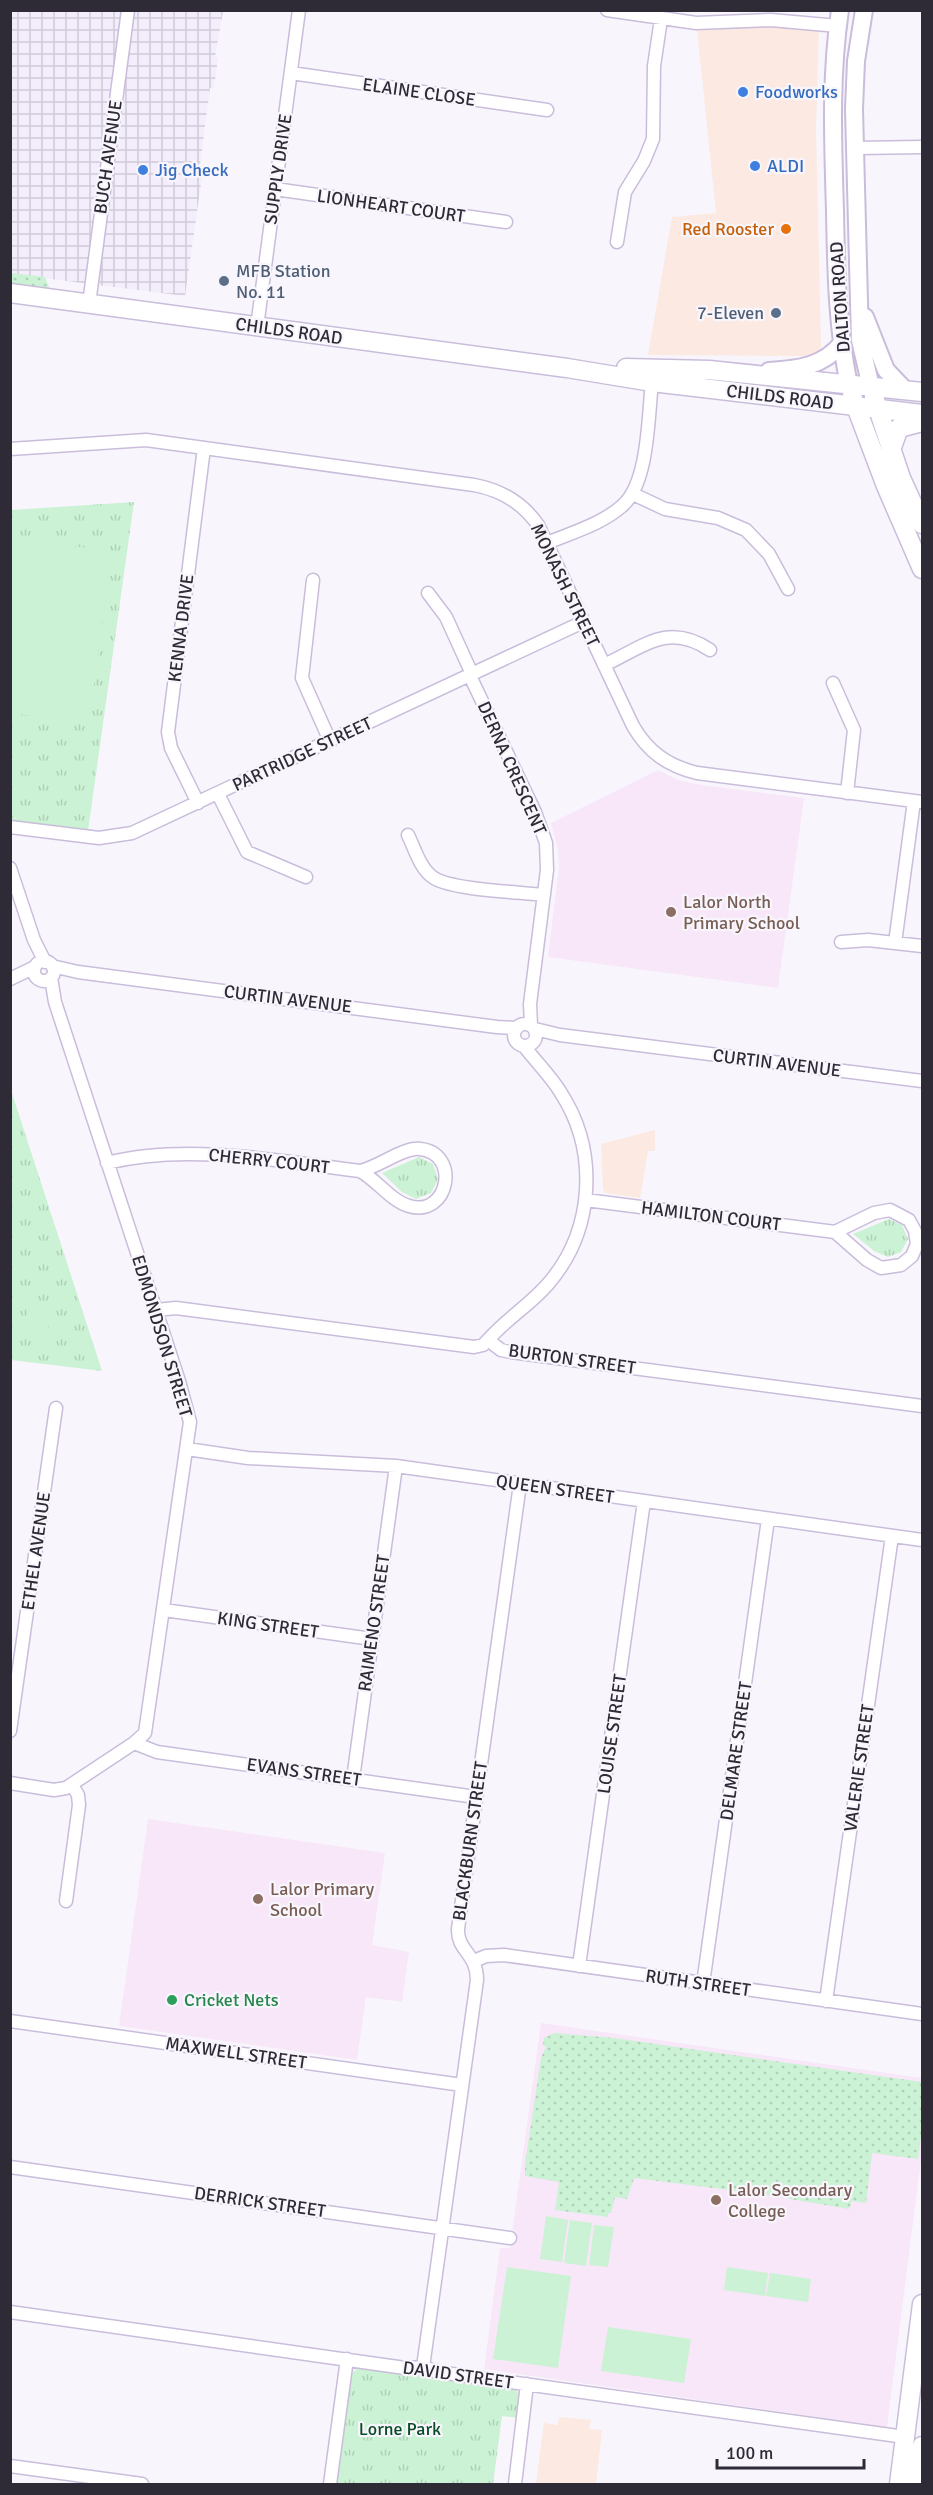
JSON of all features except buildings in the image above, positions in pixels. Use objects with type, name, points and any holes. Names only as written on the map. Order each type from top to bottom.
[{"type":"main road","name":"DALTON ROAD","points":[[864,10],[855,82],[860,340],[871,387],[891,450],[922,524]]},
{"type":"main road","name":"DALTON ROAD","points":[[839,18],[831,92],[842,343],[849,385],[856,406],[886,486],[922,569]]},
{"type":"main road","points":[[833,148],[856,148]]},
{"type":"main road","name":"CHILDS ROAD","points":[[10,293],[567,368],[652,375],[687,386],[922,414]]},
{"type":"main road","points":[[859,298],[874,344],[886,370],[913,390]]},
{"type":"main road","points":[[741,373],[816,365],[826,359],[842,343]]},
{"type":"main road","name":"CHILDS ROAD","points":[[652,375],[679,369],[913,390]]},
{"type":"main road","points":[[679,369],[680,377],[687,386]]},
{"type":"main road","points":[[891,450],[899,428],[922,422]]},
{"type":"main road","points":[[898,2484],[921,2327],[922,2304]]},
{"type":"main road","points":[[917,2484],[922,2450]]},
{"type":"street","name":"BUCH AVENUE","points":[[88,304],[128,10]]},
{"type":"street","name":"SUPPLY DRIVE","points":[[257,327],[298,10]]},
{"type":"street","points":[[607,10],[661,18],[725,17],[794,20],[839,18]]},
{"type":"street","points":[[617,242],[626,192],[644,161],[653,139],[654,66],[661,18]]},
{"type":"street","name":"ELAINE CLOSE","points":[[291,73],[547,110]]},
{"type":"street","points":[[856,148],[922,147]]},
{"type":"street","name":"LIONHEART COURT","points":[[275,189],[506,222]]},
{"type":"street","points":[[547,543],[610,515],[633,494],[641,469],[652,375]]},
{"type":"street","name":"MONASH STREET","points":[[10,449],[138,440],[489,488],[502,493],[524,508],[538,525],[638,735],[659,757],[672,765],[697,773],[918,801]]},
{"type":"street","name":"KENNA DRIVE","points":[[198,803],[171,748],[168,732],[204,448]]},
{"type":"street","points":[[633,494],[665,510],[718,518],[746,530],[770,554],[788,589]]},
{"type":"street","points":[[313,580],[302,678],[330,741]]},
{"type":"street","name":"DERNA CRESCENT","points":[[428,593],[446,617],[542,829],[548,856],[527,1034]]},
{"type":"street","name":"PARTRIDGE STREET","points":[[10,827],[111,838],[132,833],[583,622]]},
{"type":"street","points":[[604,665],[671,635],[691,638],[710,650]]},
{"type":"street","points":[[833,683],[854,730],[847,793]]},
{"type":"street","points":[[218,794],[247,852],[306,877]]},
{"type":"street","points":[[895,943],[918,801]]},
{"type":"street","points":[[408,835],[423,866],[434,878],[454,884],[544,895]]},
{"type":"street","name":"EDMONDSON STREET","points":[[10,868],[190,1416],[147,1729],[134,1743],[72,1785]]},
{"type":"street","points":[[841,942],[857,939],[922,946]]},
{"type":"street","name":"CURTIN AVENUE","points":[[11,979],[44,971],[78,972],[497,1028],[527,1034],[560,1035],[922,1081]]},
{"type":"street","points":[[488,1340],[508,1318],[540,1292],[558,1271],[576,1236],[586,1200],[587,1171],[580,1134],[562,1094],[539,1064],[527,1034]]},
{"type":"street","name":"CHERRY COURT","points":[[107,1163],[132,1158],[221,1154],[360,1171],[372,1177],[401,1202],[411,1207],[426,1206],[435,1202],[441,1196],[446,1182],[444,1166],[438,1158],[422,1149],[404,1152],[378,1166],[360,1171]]},
{"type":"street","name":"HAMILTON COURT","points":[[586,1200],[835,1232]]},
{"type":"street","points":[[890,1210],[909,1220],[915,1231],[917,1244],[912,1256],[902,1265],[881,1268],[867,1260],[835,1232],[874,1213],[890,1210]]},
{"type":"street","name":"BURTON STREET","points":[[156,1310],[176,1308],[474,1347],[483,1345],[488,1340],[501,1350],[511,1352],[922,1406]]},
{"type":"street","name":"ETHEL AVENUE","points":[[10,1731],[56,1408]]},
{"type":"street","name":"QUEEN STREET","points":[[187,1449],[248,1458],[396,1466],[922,1540]]},
{"type":"street","name":"RAIMENO STREET","points":[[352,1779],[396,1466]]},
{"type":"street","name":"BLACKBURN STREET","points":[[474,1960],[460,1944],[457,1933],[520,1484]]},
{"type":"street","name":"LOUISE STREET","points":[[579,1966],[644,1501]]},
{"type":"street","name":"DELMARE STREET","points":[[703,1984],[768,1519]]},
{"type":"street","name":"VALERIE STREET","points":[[826,2001],[892,1536]]},
{"type":"street","name":"KING STREET","points":[[164,1610],[372,1639]]},
{"type":"street","name":"EVANS STREET","points":[[134,1743],[157,1752],[476,1797]]},
{"type":"street","points":[[10,1783],[54,1790],[72,1785],[78,1795],[79,1805],[66,1901]]},
{"type":"street","name":"RUTH STREET","points":[[474,1960],[486,1956],[504,1955],[922,2014]]},
{"type":"street","points":[[423,2367],[477,1980],[474,1960]]},
{"type":"street","name":"MAXWELL STREET","points":[[10,2021],[462,2085]]},
{"type":"street","name":"DERRICK STREET","points":[[10,2167],[510,2238]]},
{"type":"street","name":"DAVID STREET","points":[[10,2312],[409,2368],[423,2367],[438,2372],[905,2437]]},
{"type":"street","points":[[330,2484],[347,2359]]},
{"type":"street","points":[[515,2484],[528,2384]]},
{"type":"street","points":[[10,2466],[142,2484]]},
{"type":"shaded area","points":[[11,11],[223,11],[215,57],[218,58],[214,88],[210,88],[199,173],[202,176],[185,296],[11,274]]},
{"type":"shaded area","points":[[754,25],[819,27],[816,127],[821,347],[812,356],[648,355],[672,217],[716,213],[697,29]]},
{"type":"shaded area","name":"Lalor North Primary School","points":[[658,770],[678,780],[701,785],[804,798],[778,988],[548,957],[559,867],[558,850],[551,823]]},
{"type":"shaded area","points":[[655,1130],[655,1151],[648,1151],[640,1198],[605,1193],[601,1144]]},
{"type":"shaded area","name":"Lalor Primary School","points":[[148,1819],[385,1853],[372,1945],[409,1952],[402,2002],[366,1997],[357,2060],[119,2026]]},
{"type":"shaded area","name":"Lalor Secondary College","points":[[541,2023],[922,2078],[922,2152],[887,2427],[484,2369],[500,2248],[510,2248]]},
{"type":"shaded area","points":[[559,2417],[591,2420],[589,2429],[602,2430],[596,2484],[536,2484],[544,2423],[558,2425]]},
{"type":"green space","points":[[12,273],[45,277],[50,290],[11,286]]},
{"type":"green space","points":[[134,502],[88,831],[11,821],[11,510]]},
{"type":"green space","points":[[11,538],[111,551],[89,724],[11,713]]},
{"type":"green space","points":[[10,1087],[102,1371],[11,1360]]},
{"type":"green space","points":[[419,1157],[433,1164],[438,1179],[431,1193],[416,1199],[402,1192],[382,1173]]},
{"type":"green space","points":[[889,1219],[902,1225],[908,1239],[901,1252],[888,1257],[874,1251],[853,1234]]},
{"type":"green space","points":[[45,1308],[51,1346],[34,1349],[27,1311]]},
{"type":"green space","points":[[554,2033],[614,2038],[922,2082],[922,2130],[918,2159],[872,2153],[866,2203],[852,2201],[849,2209],[761,2194],[634,2178],[627,2199],[615,2197],[608,2217],[555,2210],[559,2182],[525,2176],[541,2058],[546,2047],[543,2045],[544,2038]]},
{"type":"green space","points":[[546,2216],[568,2220],[562,2262],[540,2259]]},
{"type":"green space","points":[[570,2220],[592,2223],[586,2266],[564,2263]]},
{"type":"green space","points":[[594,2225],[614,2227],[608,2267],[589,2265]]},
{"type":"green space","points":[[507,2267],[571,2276],[558,2368],[493,2359]]},
{"type":"green space","points":[[727,2267],[768,2273],[765,2296],[724,2290]]},
{"type":"green space","points":[[770,2273],[811,2279],[808,2302],[766,2296]]},
{"type":"green space","points":[[608,2327],[691,2339],[684,2383],[601,2371]]},
{"type":"green space","name":"Lorne Park","points":[[361,2366],[512,2387],[516,2390],[520,2401],[518,2418],[502,2416],[493,2484],[335,2484],[350,2374]]},
{"type":"green space","points":[[445,2418],[451,2439],[433,2444],[428,2423]]},
{"type":"place","name":"Foodworks","points":[[743,92]]},
{"type":"place","name":"ALDI","points":[[755,166]]},
{"type":"place","name":"Jig Check","points":[[143,170]]},
{"type":"place","name":"Red Rooster","points":[[786,229]]},
{"type":"place","name":"MFB Station No. 11","points":[[224,281]]},
{"type":"place","name":"7-Eleven","points":[[776,313]]},
{"type":"place","name":"Lalor North Primary School","points":[[671,912]]},
{"type":"place","name":"Lalor Primary School","points":[[258,1899]]},
{"type":"place","name":"Cricket Nets","points":[[172,2000]]},
{"type":"place","name":"Lalor Secondary College","points":[[716,2200]]}]
